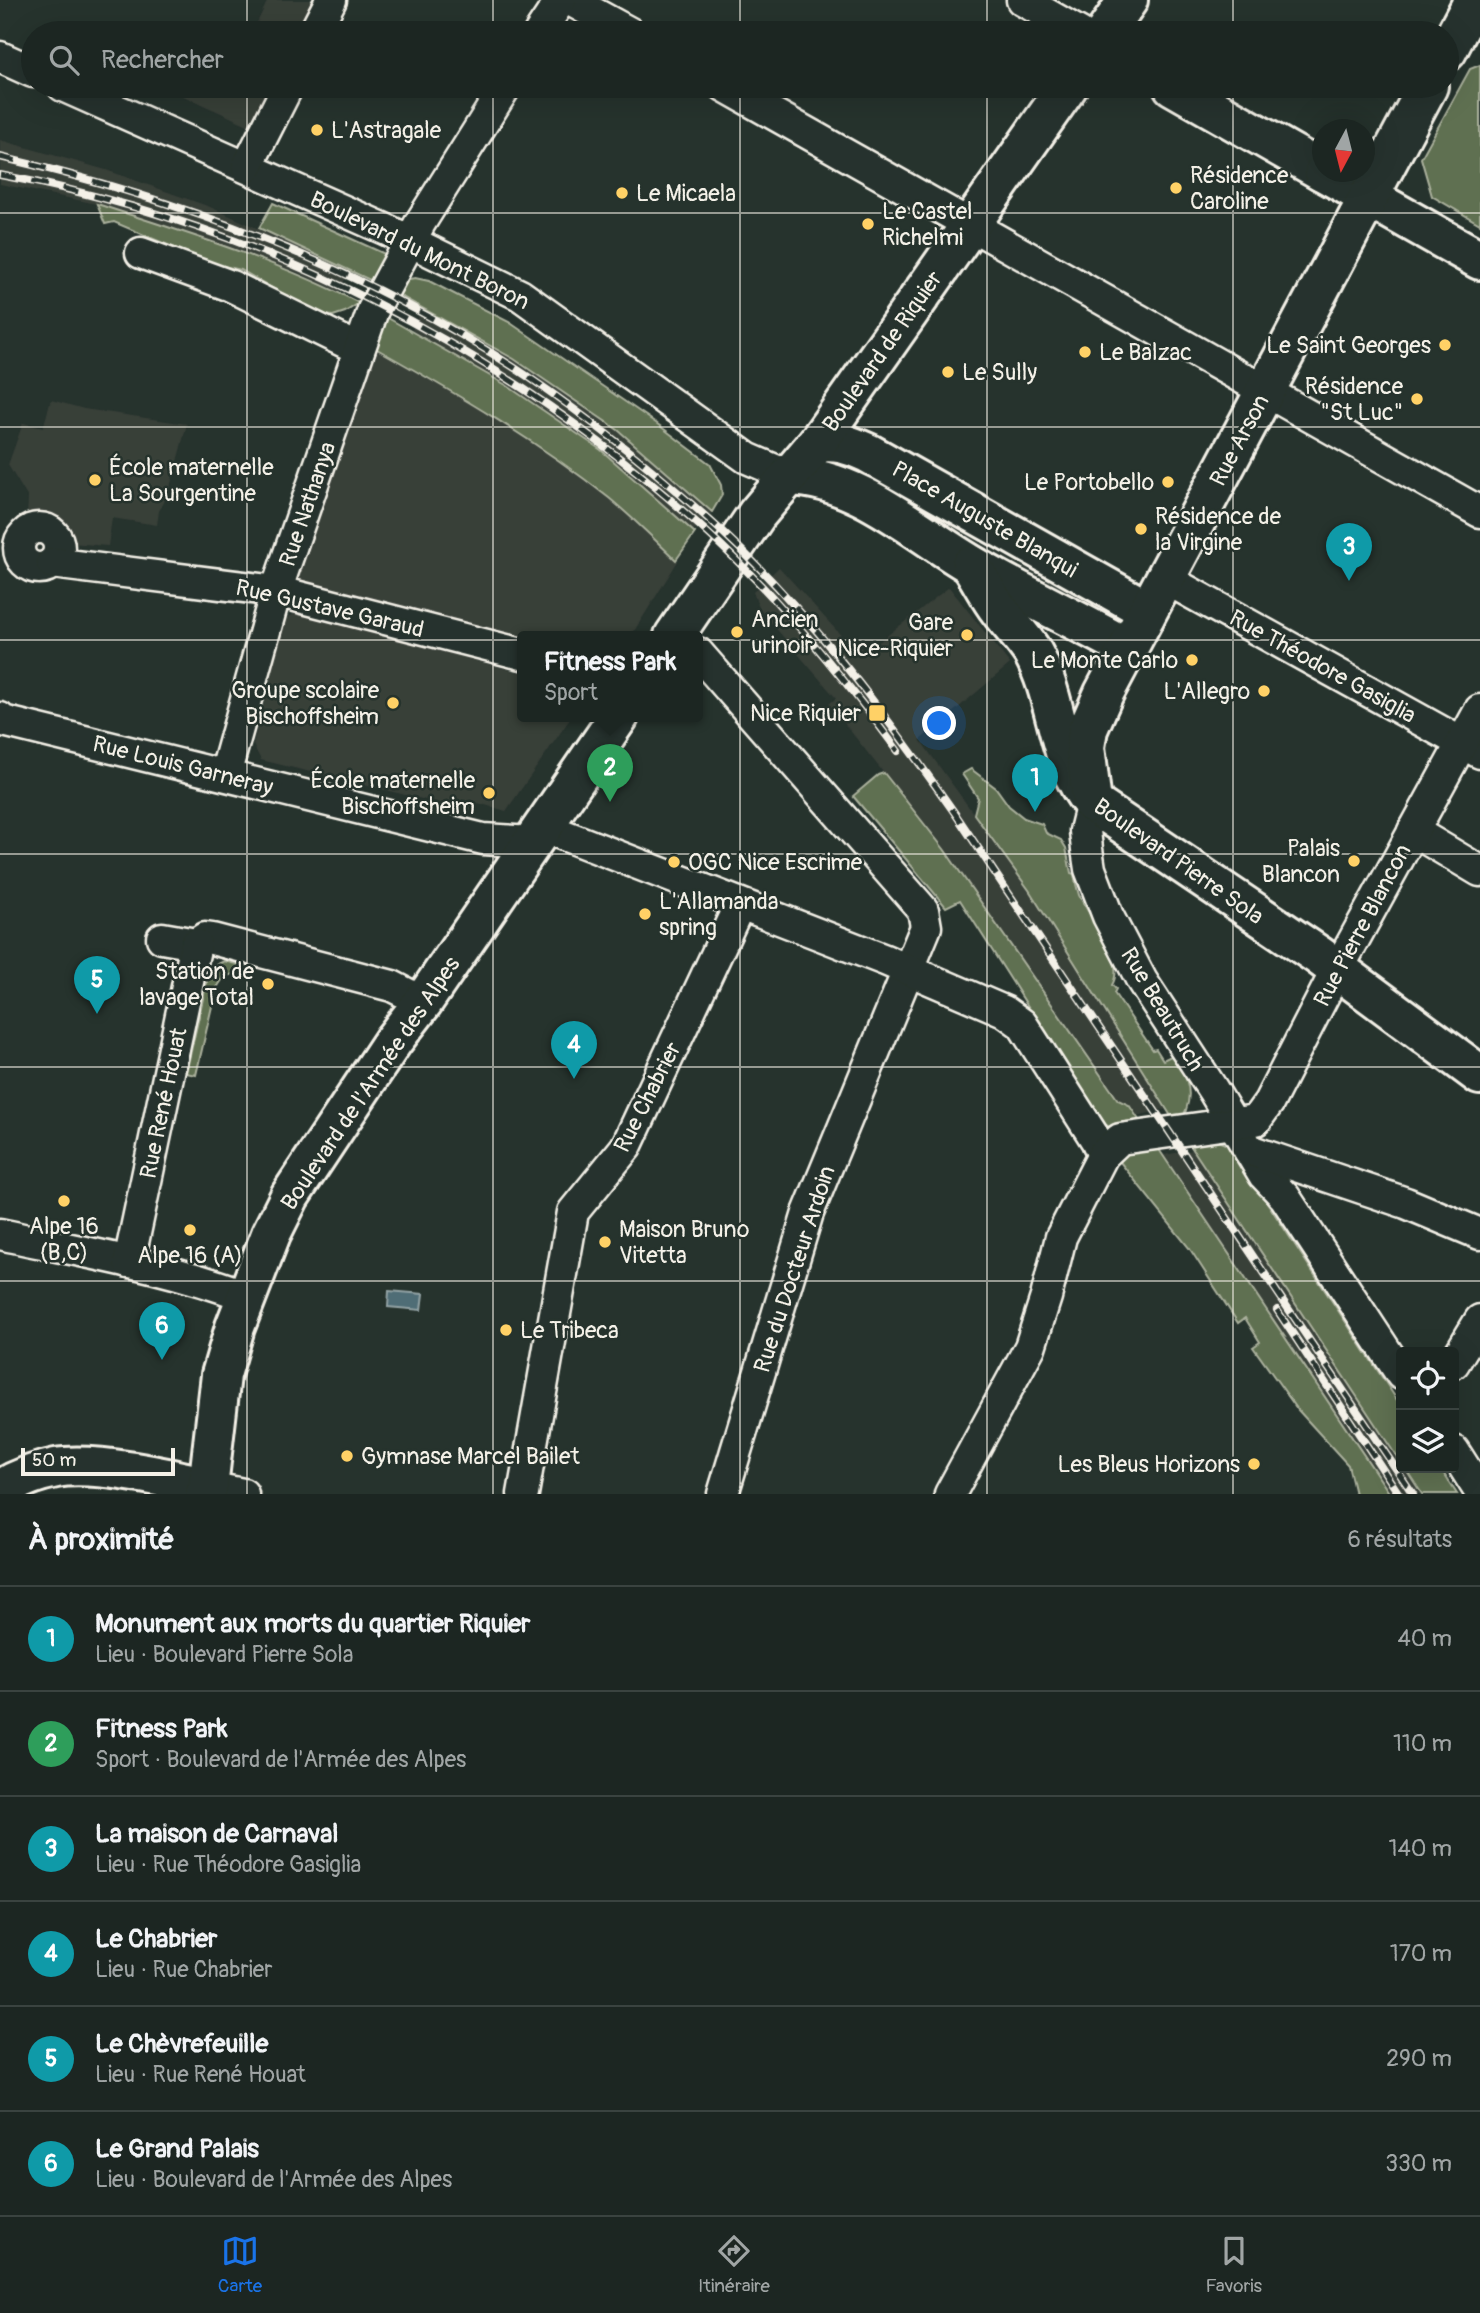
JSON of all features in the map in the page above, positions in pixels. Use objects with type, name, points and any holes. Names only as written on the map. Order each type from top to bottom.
[{"type":"main road","points":[[1113,21],[1128,0]]},
{"type":"main road","name":"Boulevard de Riquier","points":[[789,476],[817,443],[1059,98]]},
{"type":"main road","points":[[1194,98],[1312,165]]},
{"type":"main road","name":"Rue Arson","points":[[1092,803],[1085,747],[1088,729],[1136,632],[1422,98]]},
{"type":"main road","points":[[1342,182],[1480,260]]},
{"type":"main road","name":"Place Auguste Blanqui","points":[[817,443],[832,440],[868,453],[1138,605],[1136,632],[971,565]]},
{"type":"main road","points":[[687,631],[757,514],[789,476]]},
{"type":"main road","name":"Boulevard Pierre Sola","points":[[789,476],[815,478],[850,490],[971,565],[998,609],[1033,653],[1051,696],[1074,776],[1080,790],[1092,803],[1338,970],[1480,1075]]},
{"type":"main road","points":[[971,565],[988,559],[993,554],[1000,538],[995,526]]},
{"type":"main road","name":"Boulevard de l'Armée des Alpes","points":[[217,1492],[221,1375],[246,1296],[290,1196],[393,1041],[423,1002],[615,722]]},
{"type":"main road","points":[[0,1490],[13,1482],[58,1467],[89,1467],[173,1478],[217,1492]]},
{"type":"street","points":[[320,21],[331,0]]},
{"type":"street","points":[[548,21],[561,0]]},
{"type":"street","points":[[570,0],[608,21]]},
{"type":"street","points":[[1022,0],[1059,21]]},
{"type":"street","points":[[0,57],[21,67]]},
{"type":"street","name":"Boulevard du Mont Boron","points":[[91,98],[411,241],[520,295],[747,458],[789,476]]},
{"type":"street","points":[[247,167],[282,98]]},
{"type":"street","name":"Rue Nathanya","points":[[225,775],[276,592],[373,310],[450,173],[498,98]]},
{"type":"street","points":[[745,98],[1480,512]]},
{"type":"street","points":[[141,253],[231,286],[359,349]]},
{"type":"street","name":"Rue Gustave Garaud","points":[[52,563],[276,592],[517,652]]},
{"type":"street","name":"Rue Théodore Gasiglia","points":[[1166,579],[1471,748]]},
{"type":"street","name":"Rue du Docteur Ardoin","points":[[703,663],[923,910],[926,927],[808,1213],[723,1494]]},
{"type":"street","name":"Rue Pierre Blancon","points":[[1102,1155],[1120,1139],[1256,1120],[1269,1102],[1413,831],[1471,748],[1480,710]]},
{"type":"street","name":"Rue Louis Garneray","points":[[0,718],[483,839],[538,835],[740,904],[909,971],[1004,1011],[1023,1024],[1096,1140],[1102,1155]]},
{"type":"street","name":"Rue Beautruch","points":[[1092,803],[1085,831],[1090,869],[1099,898],[1142,981],[1264,1175],[1285,1197],[1396,1366]]},
{"type":"street","points":[[1413,831],[1480,871]]},
{"type":"street","name":"Rue Chabrier","points":[[523,1494],[573,1212],[626,1147],[740,904]]},
{"type":"street","points":[[162,938],[196,944],[205,938],[212,939],[392,986],[423,1002]]},
{"type":"street","name":"Rue René Houat","points":[[129,1262],[196,944]]},
{"type":"street","points":[[1249,1150],[1406,1203],[1480,1234]]},
{"type":"street","points":[[950,1494],[1030,1347],[1061,1237],[1102,1155]]},
{"type":"street","points":[[1285,1197],[1287,1179],[1306,1170]]},
{"type":"street","points":[[0,1234],[129,1262],[211,1283],[246,1296]]},
{"type":"street","points":[[1459,1355],[1480,1320]]},
{"type":"street","points":[[1459,1459],[1480,1492]]},
{"type":"shaded area","points":[[268,0],[322,0],[311,21],[258,21]]},
{"type":"shaded area","points":[[188,98],[273,98],[257,129]]},
{"type":"shaded area","points":[[0,140],[106,170],[210,207],[350,270],[338,292],[299,273],[97,204],[0,184]]},
{"type":"shaded area","points":[[424,307],[514,359],[618,430],[712,512],[693,531],[601,450],[412,330]]},
{"type":"shaded area","points":[[377,349],[473,403],[570,468],[611,500],[678,561],[634,631],[517,631],[517,636],[292,578]]},
{"type":"shaded area","name":"École maternelle La Sourgentine","points":[[51,400],[84,409],[187,424],[157,525],[112,518],[108,546],[71,543],[58,523],[27,520],[28,498],[8,465],[23,423],[43,428]]},
{"type":"shaded area","name":"Nice Riquier","points":[[779,567],[846,641],[852,637],[865,653],[949,587],[1010,664],[920,740],[1029,890],[1166,1109],[1136,1116],[1129,1105],[1118,1100],[944,849],[829,704],[836,698],[760,610],[753,592]]},
{"type":"shaded area","name":"Groupe scolaire Bischoffsheim","points":[[298,612],[517,672],[517,722],[568,722],[506,811],[478,803],[476,812],[261,760],[253,745],[285,619]]},
{"type":"shaded area","points":[[1193,1150],[1396,1455],[1396,1473],[1408,1473],[1422,1494],[1390,1494],[1164,1155]]},
{"type":"green space","points":[[1480,65],[1480,224],[1432,196],[1421,158],[1454,98],[1459,98],[1459,89],[1470,69]]},
{"type":"green space","points":[[273,203],[387,255],[372,281],[259,228]]},
{"type":"green space","points":[[97,204],[263,260],[359,303],[333,316],[317,314],[241,270],[210,263],[114,222],[105,224]]},
{"type":"green space","points":[[415,278],[429,281],[509,322],[656,423],[710,464],[721,485],[722,495],[712,512],[618,430],[514,359],[390,290],[403,280]]},
{"type":"green space","points":[[379,313],[506,385],[601,450],[695,533],[676,560],[609,498],[525,437],[377,349]]},
{"type":"green space","points":[[971,769],[996,788],[1009,806],[1024,818],[1042,824],[1046,833],[1061,840],[1066,848],[1079,895],[1105,939],[1115,963],[1112,985],[1116,989],[1114,993],[1153,1050],[1156,1049],[1163,1060],[1173,1055],[1184,1074],[1188,1087],[1188,1102],[1182,1118],[1176,1124],[1029,890],[974,814],[978,798],[962,774]]},
{"type":"green space","points":[[884,773],[944,849],[1118,1100],[1129,1105],[1145,1129],[1116,1129],[1101,1121],[960,900],[946,907],[853,796]]},
{"type":"green space","points":[[224,961],[240,965],[239,972],[224,977],[216,989],[196,1075],[186,1073],[210,968]]},
{"type":"green space","points":[[1218,1141],[1230,1146],[1396,1398],[1396,1455],[1188,1142]]},
{"type":"green space","points":[[1156,1145],[1390,1494],[1355,1494],[1348,1465],[1298,1410],[1253,1347],[1260,1342],[1245,1318],[1238,1323],[1190,1249],[1120,1162],[1129,1149]]},
{"type":"green space","points":[[1408,1473],[1443,1473],[1457,1494],[1422,1494]]},
{"type":"water","points":[[389,1291],[423,1294],[421,1310],[388,1307]]},
{"type":"railway","points":[[0,157],[138,194],[206,217],[339,271],[404,303],[527,376],[573,409],[662,479],[741,549],[838,657],[954,812],[1413,1494]]},
{"type":"railway","points":[[0,175],[96,197],[191,225],[283,260],[373,302],[460,349],[544,402],[623,461],[726,550],[804,633],[898,751]]},
{"type":"railway","points":[[1277,1310],[1399,1494]]},
{"type":"place","name":"L'Astragale","points":[[317,130]]},
{"type":"place","name":"Résidence Caroline","points":[[1176,188]]},
{"type":"place","name":"Le Micaela","points":[[622,193]]},
{"type":"place","name":"Le Castel Richelmi","points":[[868,224]]},
{"type":"place","name":"Le Saint Georges","points":[[1445,345]]},
{"type":"place","name":"Le Balzac","points":[[1085,352]]},
{"type":"place","name":"Le Sully","points":[[948,372]]},
{"type":"place","name":"Résidence \"St Luc\"","points":[[1417,399]]},
{"type":"place","name":"École maternelle La Sourgentine","points":[[95,480]]},
{"type":"place","name":"Le Portobello","points":[[1168,482]]},
{"type":"place","name":"Résidence de la Virgine","points":[[1141,529]]},
{"type":"place","name":"La maison de Carnaval","points":[[1349,581]]},
{"type":"place","name":"Ancien urinoir","points":[[737,632]]},
{"type":"place","name":"Gare Nice-Riquier","points":[[967,635]]},
{"type":"place","name":"Le Monte Carlo","points":[[1192,660]]},
{"type":"place","name":"L'Allegro","points":[[1264,691]]},
{"type":"place","name":"Groupe scolaire Bischoffsheim","points":[[393,703]]},
{"type":"place","name":"Nice Riquier","points":[[877,713]]},
{"type":"place","name":"École maternelle Bischoffsheim","points":[[489,793]]},
{"type":"place","name":"Fitness Park","points":[[610,802]]},
{"type":"place","name":"Monument aux morts du quartier Riquier","points":[[1035,812]]},
{"type":"place","name":"Palais Blancon","points":[[1354,861]]},
{"type":"place","name":"OGC Nice Escrime","points":[[674,862]]},
{"type":"place","name":"L'Allamanda spring","points":[[645,914]]},
{"type":"place","name":"Station de lavage Total","points":[[268,984]]},
{"type":"place","name":"Le Chèvrefeuille","points":[[97,1014]]},
{"type":"place","name":"Le Chabrier","points":[[574,1079]]},
{"type":"place","name":"Alpe 16 (B,C)","points":[[64,1201]]},
{"type":"place","name":"Alpe 16 (A)","points":[[190,1230]]},
{"type":"place","name":"Maison Bruno Vitetta","points":[[605,1242]]},
{"type":"place","name":"Le Tribeca","points":[[506,1330]]},
{"type":"place","name":"Le Grand Palais","points":[[162,1360]]},
{"type":"place","name":"Gymnase Marcel Bailet","points":[[347,1456]]},
{"type":"place","name":"Les Bleus Horizons","points":[[1254,1464]]}]
